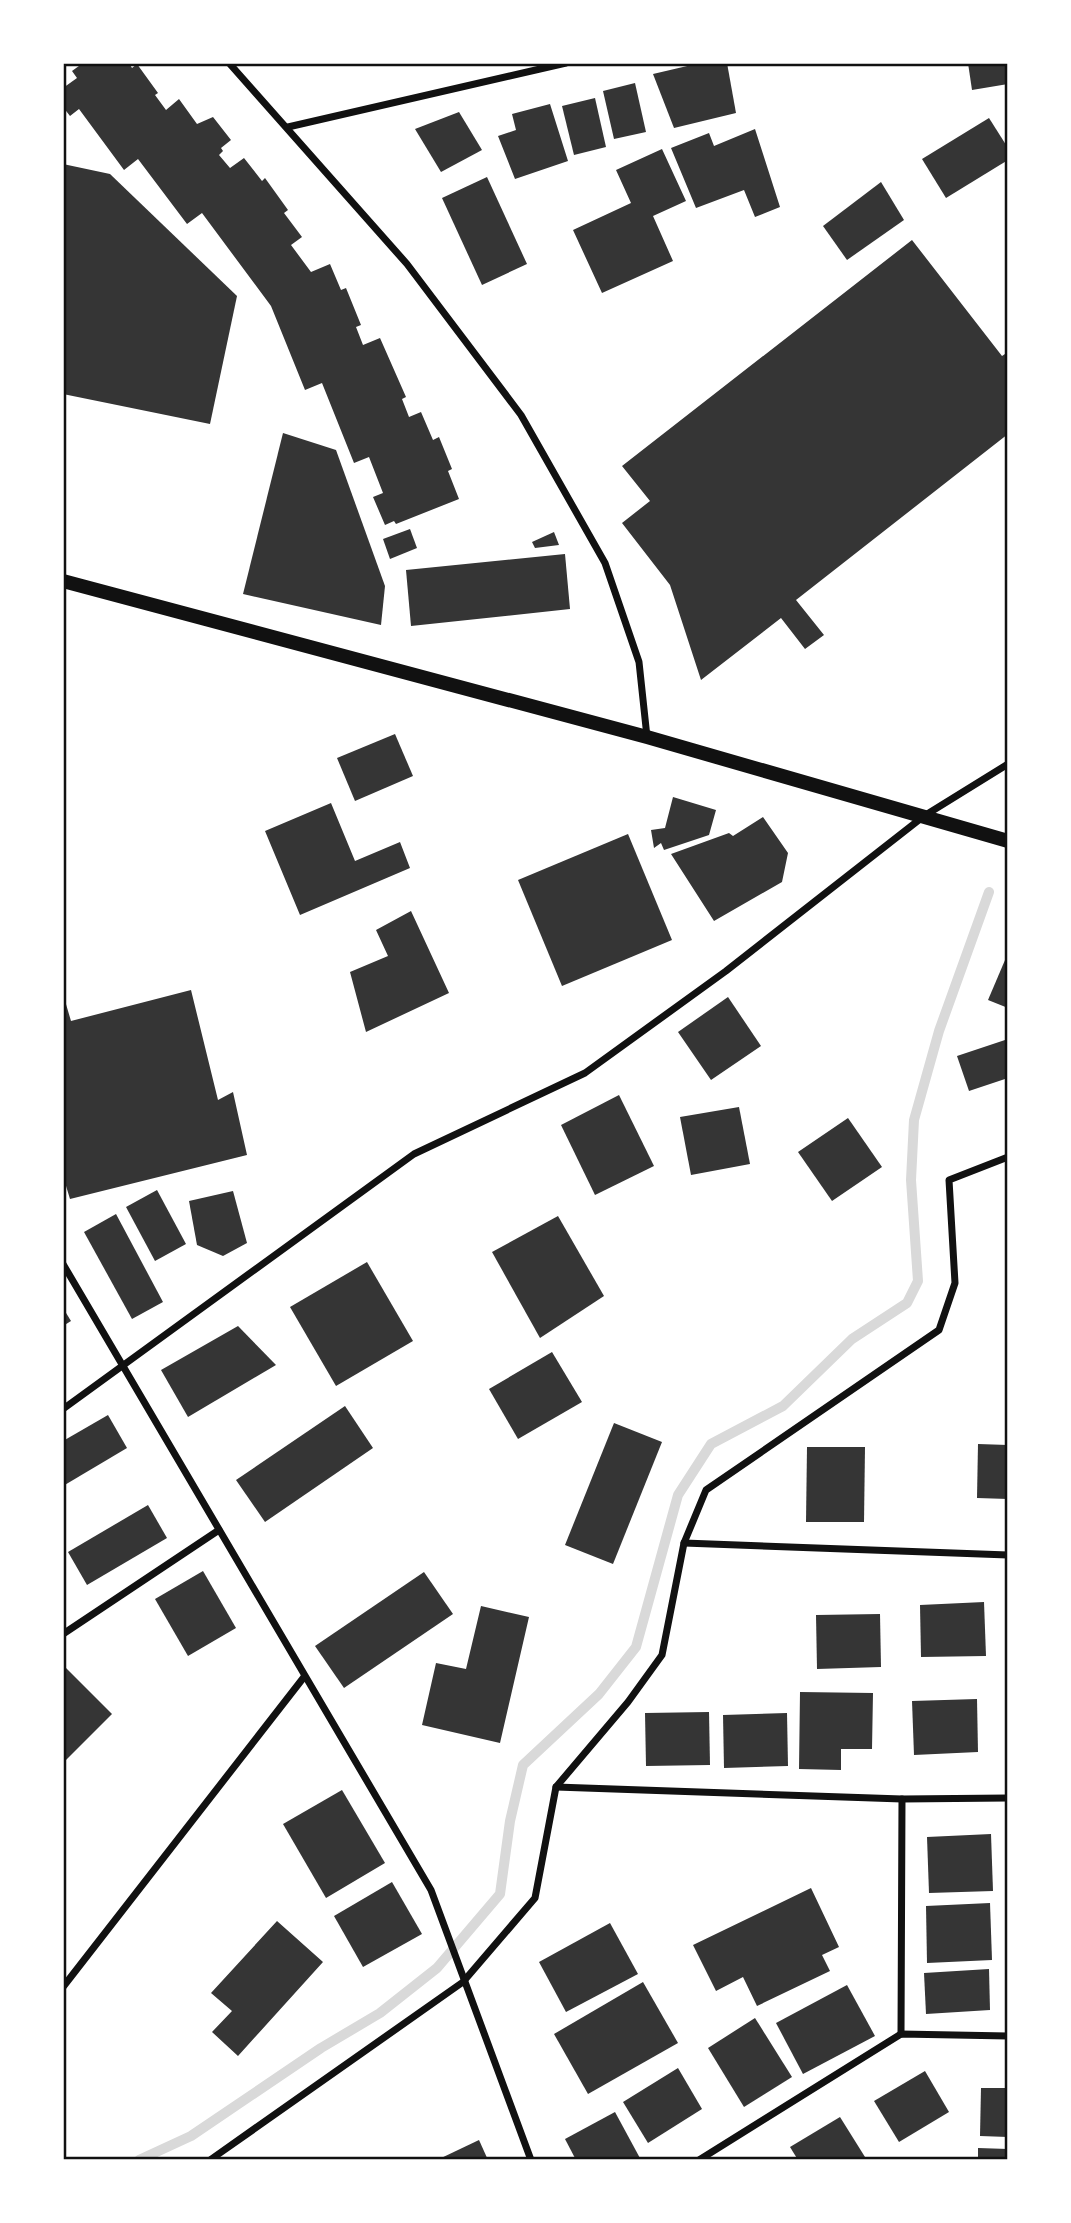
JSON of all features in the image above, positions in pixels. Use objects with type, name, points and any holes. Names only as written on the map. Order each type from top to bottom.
[{"type":"main road","points":[[63,581],[647,737],[1008,841]]},
{"type":"street","points":[[229,63],[407,264],[521,415],[605,563],[639,662],[647,737]]},
{"type":"street","points":[[288,127],[566,63]]},
{"type":"street","points":[[63,1409],[125,1367],[414,1154],[585,1073],[726,971],[924,816],[1008,764]]},
{"type":"street","points":[[210,2160],[463,1982],[535,1898],[556,1787],[628,1702],[662,1656],[684,1543],[706,1490],[939,1330],[955,1283],[949,1180],[1008,1157]]},
{"type":"street","points":[[63,1264],[431,1890],[531,2160]]},
{"type":"street","points":[[63,1634],[219,1530]]},
{"type":"street","points":[[684,1543],[1008,1555]]},
{"type":"street","points":[[63,1987],[304,1677]]},
{"type":"street","points":[[556,1787],[902,1799],[1008,1798]]},
{"type":"street","points":[[901,2034],[902,1799]]},
{"type":"street","points":[[699,2160],[901,2034],[1008,2036]]},
{"type":"building","points":[[83,63],[84,66],[88,63],[129,63],[132,68],[137,64],[158,93],[155,95],[166,110],[179,99],[197,124],[213,117],[231,140],[221,148],[223,151],[219,155],[230,168],[244,158],[262,181],[265,178],[288,210],[284,213],[302,237],[291,245],[311,272],[330,264],[341,290],[346,288],[361,325],[356,327],[363,345],[380,338],[406,397],[402,399],[409,417],[421,412],[433,440],[439,437],[452,469],[448,471],[459,499],[396,524],[394,521],[385,525],[373,497],[383,493],[369,457],[354,463],[322,383],[305,390],[271,306],[202,213],[187,224],[138,159],[124,170],[79,109],[70,116],[63,107],[63,88],[77,78],[72,71]]},
{"type":"building","points":[[700,63],[727,63],[736,113],[674,128],[653,74]]},
{"type":"building","points":[[968,63],[1008,63],[1008,84],[972,90]]},
{"type":"building","points":[[635,83],[646,132],[614,139],[603,91]]},
{"type":"building","points":[[595,98],[606,147],[574,155],[562,106]]},
{"type":"building","points":[[550,104],[568,161],[515,179],[498,136],[516,130],[512,114]]},
{"type":"building","points":[[459,112],[482,150],[441,172],[415,129]]},
{"type":"building","points":[[989,118],[1008,148],[1008,160],[946,198],[922,159]]},
{"type":"building","points":[[755,129],[780,207],[755,217],[744,190],[696,208],[671,148],[709,133],[714,146]]},
{"type":"building","points":[[662,149],[686,201],[653,216],[673,261],[602,293],[573,230],[631,203],[616,170]]},
{"type":"building","points":[[63,164],[110,174],[237,296],[210,424],[63,394]]},
{"type":"building","points":[[487,177],[527,264],[482,285],[442,198]]},
{"type":"building","points":[[881,182],[904,220],[847,260],[823,226]]},
{"type":"building","points":[[912,240],[1002,356],[1008,352],[1008,434],[796,600],[824,635],[805,649],[781,618],[701,680],[670,585],[622,523],[650,501],[622,466]]},
{"type":"building","points":[[283,433],[336,450],[385,586],[381,625],[243,594]]},
{"type":"building","points":[[410,529],[417,548],[390,559],[383,539]]},
{"type":"building","points":[[554,532],[559,545],[535,548],[532,542]]},
{"type":"building","points":[[565,554],[570,609],[411,626],[406,570]]},
{"type":"building","points":[[395,734],[413,776],[355,801],[337,758]]},
{"type":"building","points":[[673,797],[716,810],[709,835],[664,850],[661,843],[654,848],[651,830],[665,828]]},
{"type":"building","points":[[331,803],[355,861],[400,842],[410,868],[300,915],[265,831]]},
{"type":"building","points":[[763,817],[788,853],[782,882],[714,921],[671,854],[729,833],[733,836]]},
{"type":"building","points":[[628,834],[672,940],[562,986],[518,880]]},
{"type":"building","points":[[411,911],[449,993],[366,1032],[350,972],[388,956],[376,930]]},
{"type":"building","points":[[1008,953],[1008,1008],[988,1000]]},
{"type":"building","points":[[191,990],[218,1100],[233,1092],[247,1155],[70,1199],[63,1176],[63,994],[71,1021]]},
{"type":"building","points":[[728,997],[761,1046],[711,1080],[678,1032]]},
{"type":"building","points":[[1008,1039],[1008,1078],[969,1091],[957,1056]]},
{"type":"building","points":[[619,1095],[654,1166],[595,1195],[561,1125]]},
{"type":"building","points":[[739,1107],[750,1164],[691,1175],[680,1117]]},
{"type":"building","points":[[848,1118],[882,1167],[832,1201],[798,1152]]},
{"type":"building","points":[[157,1190],[186,1244],[155,1261],[126,1207]]},
{"type":"building","points":[[233,1191],[247,1243],[223,1256],[197,1245],[189,1201]]},
{"type":"building","points":[[116,1214],[163,1302],[132,1319],[84,1232]]},
{"type":"building","points":[[558,1216],[604,1296],[540,1338],[492,1252]]},
{"type":"building","points":[[367,1262],[413,1341],[336,1386],[290,1307]]},
{"type":"building","points":[[63,1308],[71,1321],[63,1326]]},
{"type":"building","points":[[238,1326],[276,1365],[188,1417],[161,1370]]},
{"type":"building","points":[[552,1352],[582,1402],[518,1439],[489,1389]]},
{"type":"building","points":[[345,1406],[373,1448],[265,1522],[236,1480]]},
{"type":"building","points":[[108,1415],[127,1448],[63,1486],[63,1441]]},
{"type":"building","points":[[614,1423],[662,1442],[613,1564],[565,1545]]},
{"type":"building","points":[[978,1444],[1008,1445],[1008,1499],[977,1498]]},
{"type":"building","points":[[807,1447],[865,1447],[864,1522],[806,1522]]},
{"type":"building","points":[[148,1505],[167,1538],[87,1585],[68,1552]]},
{"type":"building","points":[[203,1571],[236,1628],[188,1656],[155,1599]]},
{"type":"building","points":[[424,1572],[453,1614],[344,1688],[315,1646]]},
{"type":"building","points":[[984,1602],[986,1656],[921,1657],[920,1605]]},
{"type":"building","points":[[481,1606],[529,1617],[500,1743],[422,1725],[436,1663],[466,1669]]},
{"type":"building","points":[[880,1614],[881,1667],[817,1669],[816,1615]]},
{"type":"building","points":[[63,1665],[112,1714],[63,1763]]},
{"type":"building","points":[[800,1692],[873,1693],[872,1749],[841,1749],[841,1770],[799,1769]]},
{"type":"building","points":[[977,1699],[978,1752],[914,1755],[912,1701]]},
{"type":"building","points":[[709,1712],[710,1765],[646,1766],[645,1713]]},
{"type":"building","points":[[787,1713],[788,1766],[724,1768],[723,1715]]},
{"type":"building","points":[[342,1790],[385,1863],[326,1898],[283,1824]]},
{"type":"building","points":[[991,1834],[993,1891],[929,1893],[927,1837]]},
{"type":"building","points":[[392,1882],[422,1934],[363,1967],[334,1916]]},
{"type":"building","points":[[811,1888],[839,1947],[822,1955],[830,1971],[757,2006],[743,1977],[716,1991],[693,1945]]},
{"type":"building","points":[[990,1903],[992,1960],[927,1963],[926,1906]]},
{"type":"building","points":[[277,1921],[323,1962],[238,2056],[212,2032],[232,2011],[211,1993]]},
{"type":"building","points":[[610,1923],[638,1974],[566,2012],[539,1962]]},
{"type":"building","points":[[989,1969],[990,2010],[926,2014],[924,1973]]},
{"type":"building","points":[[643,1982],[678,2043],[588,2094],[554,2034]]},
{"type":"building","points":[[847,1985],[875,2036],[803,2074],[776,2023]]},
{"type":"building","points":[[755,2018],[792,2077],[744,2107],[708,2048]]},
{"type":"building","points":[[678,2068],[702,2109],[648,2143],[623,2102]]},
{"type":"building","points":[[925,2071],[949,2112],[899,2142],[874,2101]]},
{"type":"building","points":[[981,2088],[1008,2088],[1008,2137],[980,2136]]},
{"type":"building","points":[[615,2112],[641,2160],[576,2160],[565,2139]]},
{"type":"building","points":[[840,2117],[865,2157],[860,2160],[798,2160],[790,2147]]},
{"type":"building","points":[[479,2140],[488,2160],[437,2160]]},
{"type":"building","points":[[978,2148],[1008,2149],[1008,2160],[978,2160]]},
{"type":"waterway","points":[[139,2160],[191,2136],[321,2048],[380,2013],[437,1968],[500,1894],[510,1821],[523,1765],[599,1694],[636,1647],[678,1495],[711,1444],[783,1406],[852,1339],[907,1303],[918,1281],[911,1180],[914,1120],[939,1031],[989,892]]}]
